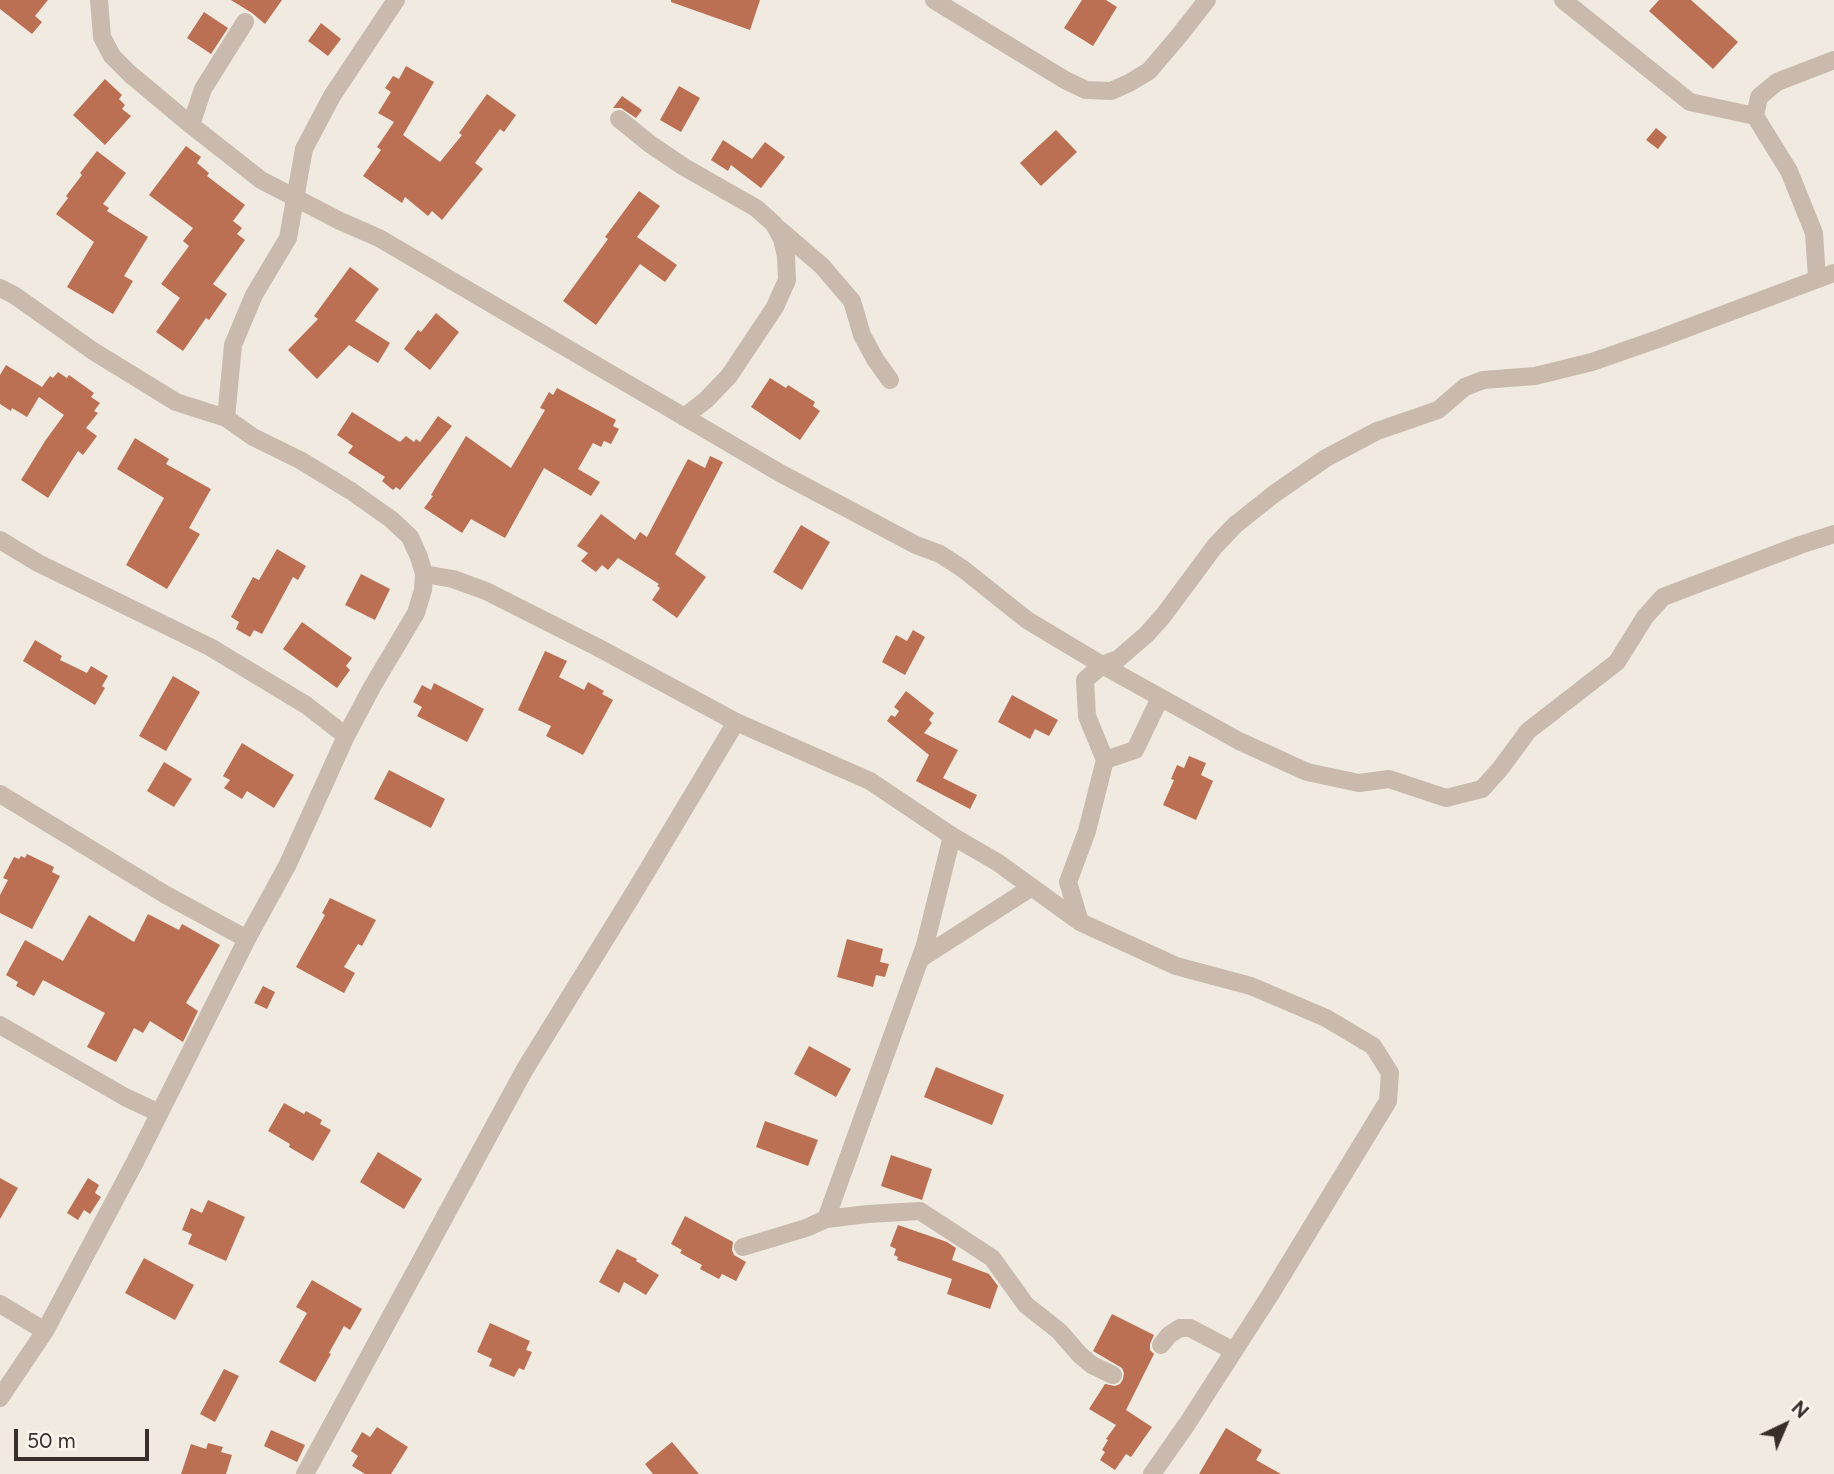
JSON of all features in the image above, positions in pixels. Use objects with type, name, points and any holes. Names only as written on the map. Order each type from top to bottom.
[{"type":"street","points":[[99,0],[102,37],[112,56],[191,125],[261,180],[379,238],[780,473],[916,545],[940,554],[1027,620],[1102,665],[1239,741],[1307,772],[1359,783],[1389,779],[1446,798],[1482,789],[1528,732],[1616,662],[1645,617],[1663,597],[1834,534]]},
{"type":"street","points":[[226,418],[233,345],[254,295],[288,238],[304,149],[332,96],[396,0]]},
{"type":"street","points":[[934,0],[1065,80],[1086,90],[1111,91],[1149,71],[1207,0]]},
{"type":"street","points":[[1563,0],[1690,102],[1755,117]]},
{"type":"street","points":[[191,125],[203,89],[245,22]]},
{"type":"street","points":[[1080,922],[1068,881],[1087,831],[1105,760],[1087,716],[1085,680],[1102,665],[1118,659],[1146,635],[1164,616],[1214,546],[1235,525],[1326,458],[1377,431],[1438,410],[1465,387],[1483,380],[1535,376],[1592,362],[1826,276],[1814,233],[1788,171],[1755,117],[1759,97],[1777,82],[1834,60]]},
{"type":"street","points":[[619,119],[684,167],[755,208],[822,266],[852,301],[862,335],[890,380]]},
{"type":"street","points":[[684,417],[706,400],[729,376],[775,307],[787,280],[786,256],[782,239],[774,224]]},
{"type":"street","points":[[0,288],[93,351],[176,402],[226,418],[253,437],[300,460],[351,491],[392,520],[410,537],[424,574],[424,590],[416,613],[346,736],[288,864],[247,939],[135,1162],[46,1331],[0,1398]]},
{"type":"street","points":[[0,540],[38,564],[210,646],[306,705],[346,736]]},
{"type":"street","points":[[424,574],[453,579],[486,591],[609,653],[736,722],[870,781],[952,836],[997,862],[1080,922],[1176,966],[1251,986],[1326,1018],[1373,1046],[1390,1073],[1388,1101],[1234,1351],[1152,1474]]},
{"type":"street","points":[[1105,760],[1135,750],[1160,698]]},
{"type":"street","points":[[305,1474],[525,1069],[736,722]]},
{"type":"street","points":[[0,794],[166,895],[247,939]]},
{"type":"street","points":[[826,1219],[920,958],[952,836]]},
{"type":"street","points":[[920,958],[1032,887]]},
{"type":"street","points":[[0,1025],[125,1097],[159,1113]]},
{"type":"street","points":[[743,1247],[806,1228],[826,1219],[920,1211],[992,1258],[1026,1305],[1059,1331],[1092,1365],[1113,1375]]},
{"type":"street","points":[[0,1304],[46,1331]]},
{"type":"street","points":[[1161,1345],[1169,1335],[1180,1328],[1190,1328],[1234,1351]]},
{"type":"building","points":[[0,0],[48,0],[35,16],[42,22],[32,34],[0,9]]},
{"type":"building","points":[[231,0],[282,0],[265,24]]},
{"type":"building","points":[[671,0],[760,0],[750,30]]},
{"type":"building","points":[[1082,0],[1106,0],[1117,7],[1093,46],[1064,28]]},
{"type":"building","points":[[1659,0],[1691,0],[1738,42],[1713,69],[1649,11]]},
{"type":"building","points":[[204,12],[228,28],[211,54],[187,38]]},
{"type":"building","points":[[321,23],[341,39],[328,56],[308,41]]},
{"type":"building","points":[[406,66],[434,82],[403,135],[440,162],[462,135],[459,133],[487,94],[516,115],[504,132],[500,129],[475,163],[483,169],[442,220],[432,211],[428,216],[405,197],[402,203],[363,176],[381,150],[377,147],[394,122],[378,113],[391,92],[385,88],[393,76],[399,79]]},
{"type":"building","points":[[105,79],[122,95],[119,99],[125,105],[122,109],[131,116],[105,145],[73,115]]},
{"type":"building","points":[[679,86],[700,98],[681,132],[660,120]]},
{"type":"building","points":[[622,96],[642,110],[636,118],[621,108],[613,108]]},
{"type":"building","points":[[1656,128],[1667,137],[1658,149],[1646,140]]},
{"type":"building","points":[[1056,130],[1077,152],[1041,186],[1020,163]]},
{"type":"building","points":[[723,140],[752,159],[765,142],[785,157],[761,188],[731,165],[728,171],[711,160]]},
{"type":"building","points":[[186,146],[201,157],[197,163],[209,173],[207,176],[245,205],[233,221],[242,228],[237,234],[245,240],[213,284],[227,294],[183,351],[156,332],[180,298],[161,284],[189,246],[183,241],[193,228],[149,195]]},
{"type":"building","points":[[97,151],[126,173],[103,204],[109,208],[107,211],[148,237],[124,276],[133,281],[113,314],[67,287],[94,242],[56,214],[82,175],[80,173]]},
{"type":"building","points":[[639,191],[660,206],[637,237],[677,265],[665,282],[640,264],[596,325],[563,301]]},
{"type":"building","points":[[350,267],[379,289],[355,321],[390,343],[378,363],[349,345],[317,379],[288,350],[318,319],[314,316]]},
{"type":"building","points":[[436,313],[459,332],[430,370],[404,349],[418,330],[421,332]]},
{"type":"building","points":[[6,365],[42,387],[50,376],[53,378],[58,372],[67,378],[69,375],[94,393],[91,397],[100,403],[94,411],[98,413],[86,428],[97,436],[83,455],[78,451],[48,498],[21,480],[64,415],[39,397],[27,417],[0,404],[0,375]]},
{"type":"building","points":[[770,378],[786,388],[788,385],[815,402],[813,406],[820,411],[800,440],[751,407]]},
{"type":"building","points":[[557,388],[616,420],[613,426],[619,429],[611,444],[604,441],[601,447],[593,443],[578,469],[600,482],[591,496],[544,468],[505,538],[471,519],[462,533],[424,508],[466,436],[511,468],[545,410],[540,408],[549,392],[553,395]]},
{"type":"building","points":[[352,412],[400,442],[406,436],[414,442],[416,439],[420,442],[438,416],[452,426],[400,490],[396,487],[393,490],[382,481],[385,477],[348,453],[353,446],[337,435]]},
{"type":"building","points":[[135,438],[169,459],[166,464],[211,489],[189,528],[200,534],[167,589],[126,565],[164,498],[117,469]]},
{"type":"building","points":[[710,456],[723,462],[675,554],[706,577],[677,618],[652,600],[660,588],[657,586],[659,584],[618,558],[608,570],[602,565],[596,572],[581,561],[588,553],[577,546],[601,514],[635,540],[640,532],[647,537],[688,459],[705,468]]},
{"type":"building","points":[[801,525],[830,542],[802,590],[773,572]]},
{"type":"building","points":[[277,549],[306,566],[298,580],[293,577],[262,634],[254,630],[250,637],[236,629],[239,622],[231,617],[253,577],[259,580]]},
{"type":"building","points":[[361,574],[390,589],[375,620],[345,605]]},
{"type":"building","points":[[302,622],[352,658],[346,666],[350,670],[337,688],[283,649]]},
{"type":"building","points":[[913,630],[925,637],[905,675],[882,662],[896,635],[907,641]]},
{"type":"building","points":[[35,640],[62,656],[60,660],[87,673],[91,666],[108,676],[102,686],[105,688],[95,705],[23,661]]},
{"type":"building","points":[[545,651],[567,661],[559,677],[584,690],[588,682],[613,700],[583,755],[546,736],[551,726],[518,710]]},
{"type":"building","points":[[173,676],[200,692],[166,751],[139,736]]},
{"type":"building","points":[[434,683],[484,709],[467,742],[417,716],[422,707],[413,702],[422,685],[431,690]]},
{"type":"building","points":[[906,691],[934,713],[929,720],[932,723],[924,733],[958,750],[943,778],[977,795],[970,809],[916,781],[929,755],[887,721],[899,711],[894,707]]},
{"type":"building","points":[[1012,695],[1058,720],[1049,736],[1035,729],[1030,739],[998,722]]},
{"type":"building","points":[[242,743],[294,775],[274,808],[247,791],[242,799],[224,788],[230,780],[223,776]]},
{"type":"building","points":[[1189,756],[1206,763],[1201,775],[1213,781],[1196,820],[1163,805],[1174,780],[1171,779],[1177,765],[1184,768]]},
{"type":"building","points":[[164,762],[192,779],[174,807],[147,791]]},
{"type":"building","points":[[389,770],[445,799],[431,828],[374,799]]},
{"type":"building","points":[[27,854],[54,867],[52,872],[60,876],[32,929],[0,913],[0,895],[8,880],[3,878],[14,857],[25,858]]},
{"type":"building","points":[[330,898],[376,920],[362,946],[358,944],[344,967],[355,973],[344,993],[296,967],[325,915],[322,913]]},
{"type":"building","points":[[148,914],[179,930],[182,924],[220,945],[186,1003],[198,1011],[183,1042],[150,1021],[143,1033],[134,1028],[116,1062],[87,1047],[105,1013],[43,980],[34,996],[16,986],[18,982],[6,975],[25,940],[63,961],[89,915],[134,942]]},
{"type":"building","points":[[847,939],[883,949],[880,962],[889,964],[885,977],[876,975],[873,987],[837,977]]},
{"type":"building","points":[[263,986],[275,992],[267,1009],[254,1003]]},
{"type":"building","points":[[809,1046],[851,1069],[836,1097],[794,1074]]},
{"type":"building","points":[[936,1067],[1004,1095],[992,1125],[924,1097]]},
{"type":"building","points":[[284,1103],[322,1120],[320,1124],[331,1130],[313,1161],[268,1131]]},
{"type":"building","points":[[765,1121],[818,1140],[808,1166],[756,1147]]},
{"type":"building","points":[[378,1152],[422,1179],[404,1209],[360,1182]]},
{"type":"building","points":[[891,1155],[932,1169],[922,1200],[881,1186]]},
{"type":"building","points":[[0,1178],[18,1188],[0,1219]]},
{"type":"building","points":[[88,1178],[99,1185],[95,1193],[101,1197],[90,1214],[84,1210],[78,1220],[67,1213]]},
{"type":"building","points":[[208,1200],[245,1217],[226,1261],[188,1244],[192,1234],[182,1230],[191,1208],[202,1213]]},
{"type":"building","points":[[685,1216],[733,1242],[734,1255],[746,1262],[736,1281],[722,1274],[719,1279],[700,1269],[702,1265],[680,1253],[682,1250],[671,1244]]},
{"type":"building","points":[[898,1225],[947,1242],[956,1248],[952,1260],[989,1274],[998,1286],[990,1309],[947,1294],[952,1279],[897,1260],[898,1257],[894,1255],[896,1249],[890,1246]]},
{"type":"building","points":[[617,1249],[659,1275],[646,1295],[624,1282],[619,1293],[599,1282]]},
{"type":"building","points":[[144,1258],[194,1285],[175,1320],[125,1293]]},
{"type":"building","points":[[312,1280],[362,1309],[350,1330],[344,1326],[315,1382],[279,1362],[307,1313],[296,1307]]},
{"type":"building","points":[[1112,1314],[1154,1335],[1150,1350],[1154,1354],[1126,1410],[1152,1427],[1131,1457],[1126,1454],[1115,1470],[1100,1460],[1105,1452],[1102,1450],[1108,1440],[1106,1439],[1116,1425],[1089,1409],[1105,1384],[1115,1386],[1123,1379],[1122,1368],[1093,1351]]},
{"type":"building","points":[[490,1323],[530,1341],[526,1350],[532,1352],[524,1370],[519,1368],[514,1377],[489,1366],[492,1359],[477,1352]]},
{"type":"building","points":[[224,1369],[239,1376],[215,1422],[200,1414]]},
{"type":"building","points":[[377,1427],[408,1447],[391,1474],[365,1474],[352,1466],[358,1456],[351,1451],[362,1432],[370,1437]]},
{"type":"building","points":[[1226,1428],[1262,1450],[1256,1460],[1281,1474],[1199,1474]]},
{"type":"building","points":[[271,1430],[305,1445],[297,1462],[264,1446]]},
{"type":"building","points":[[672,1442],[699,1474],[653,1474],[645,1464]]},
{"type":"building","points":[[208,1443],[223,1447],[221,1452],[232,1455],[226,1474],[181,1474],[191,1444],[206,1449]]}]
